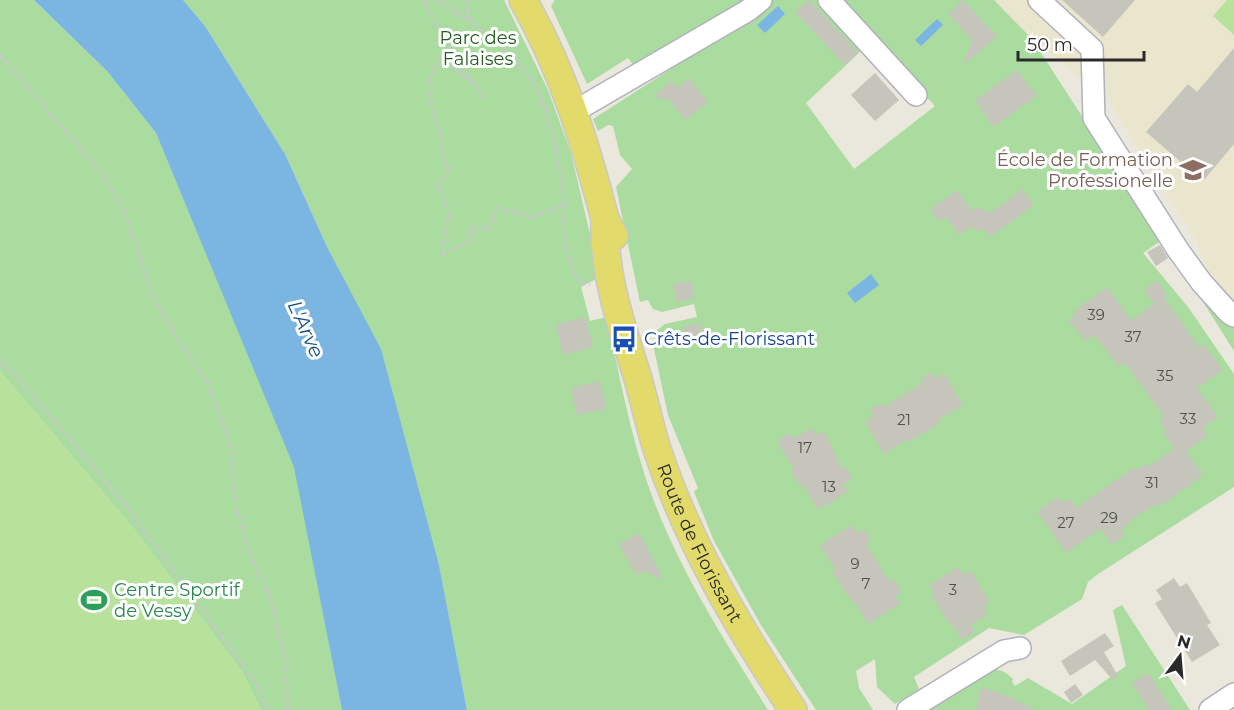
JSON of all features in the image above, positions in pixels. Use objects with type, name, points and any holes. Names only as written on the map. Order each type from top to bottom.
[{"type":"main road","name":"Route de Florissant","points":[[526,1],[553,57],[575,111],[605,219],[618,244],[635,324],[634,365],[657,449],[685,519],[710,572],[738,623],[793,710]]},
{"type":"street","points":[[575,111],[747,11],[761,0]]},
{"type":"street","points":[[829,0],[916,95]]},
{"type":"street","points":[[1040,0],[1092,49],[1094,118],[1178,250],[1202,283],[1234,316]]},
{"type":"street","points":[[908,710],[1004,651],[1020,648]]},
{"type":"street","points":[[1210,710],[1234,694]]},
{"type":"path","points":[[426,0],[425,5],[484,99]]},
{"type":"path","points":[[436,0],[468,18],[507,52],[531,80],[547,115],[556,150],[564,205],[567,251],[577,279],[586,285],[596,286]]},
{"type":"path","points":[[467,0],[468,18]]},
{"type":"path","points":[[0,55],[102,174],[124,210],[150,291],[172,330],[209,385],[229,441],[235,499],[246,546],[270,597],[286,659],[288,710]]},
{"type":"path","points":[[472,82],[439,58],[428,85],[434,117],[444,140],[442,151],[448,172],[439,184],[449,213],[442,255],[472,240],[471,228],[488,228],[498,208],[533,217],[564,205]]},
{"type":"path","points":[[0,362],[16,376],[123,502],[255,682],[267,710]]},
{"type":"shaded area","name":"École de Formation Professionelle","points":[[994,0],[1234,0],[1234,305],[1211,279],[1197,242],[1107,98],[1032,39]]},
{"type":"green space","points":[[0,0],[34,0],[107,71],[156,133],[295,467],[342,710],[261,710],[242,672],[133,528],[0,371]]},
{"type":"green space","name":"Parc des Falaises","points":[[183,0],[504,0],[548,90],[571,153],[600,277],[581,287],[590,321],[607,317],[630,424],[645,477],[665,528],[700,598],[768,710],[467,710],[439,565],[328,249],[285,154],[205,26]]},
{"type":"green space","points":[[555,0],[747,0],[637,70],[628,58],[587,84],[551,6]]},
{"type":"green space","points":[[773,0],[817,0],[863,49],[806,103],[854,169],[935,106],[838,0],[994,0],[1032,39],[1162,240],[1143,253],[1188,307],[1234,374],[1234,487],[1098,574],[1088,582],[1082,599],[1024,635],[989,628],[914,677],[919,689],[895,704],[877,687],[875,659],[856,671],[859,688],[873,710],[816,710],[761,625],[714,541],[694,492],[698,488],[668,415],[653,344],[655,332],[665,324],[697,317],[694,304],[662,312],[653,309],[648,300],[640,302],[616,187],[632,169],[620,155],[613,126],[608,125],[598,131],[593,119],[746,21]]},
{"type":"green space","points":[[1227,0],[1234,0],[1234,35],[1213,16]]},
{"type":"green space","points":[[1200,297],[1234,324],[1234,351]]},
{"type":"green space","name":"Centre Sportif de Vessy","points":[[0,371],[133,528],[242,672],[261,710],[0,710]]},
{"type":"green space","points":[[1122,605],[1190,710],[923,710],[985,671],[994,670],[1007,674],[1013,679],[1015,686],[1028,678],[1072,704],[1126,666],[1113,610]]},
{"type":"water","name":"L'Arve","points":[[34,0],[183,0],[205,26],[285,154],[328,249],[381,349],[439,565],[467,710],[342,710],[294,467],[156,133],[107,71]]},
{"type":"water","points":[[778,6],[785,14],[765,33],[757,25]]},
{"type":"water","points":[[937,19],[943,25],[921,46],[915,40]]},
{"type":"water","points":[[871,274],[879,285],[855,303],[847,293]]},
{"type":"building","points":[[809,0],[858,53],[845,65],[795,12]]},
{"type":"building","points":[[963,0],[997,37],[963,65],[972,40],[948,14]]},
{"type":"building","points":[[1062,0],[1135,0],[1103,37]]},
{"type":"building","points":[[1234,48],[1234,144],[1203,181],[1146,132],[1188,84],[1197,92]]},
{"type":"building","points":[[1017,70],[1037,96],[993,127],[975,100]]},
{"type":"building","points":[[875,73],[899,100],[875,121],[851,95]]},
{"type":"building","points":[[689,78],[708,102],[685,120],[669,100],[653,97],[671,81],[677,88]]},
{"type":"building","points":[[1023,189],[1034,205],[990,237],[984,229],[977,231],[970,227],[959,235],[946,217],[939,221],[930,209],[957,190],[971,210],[979,208],[990,213]]},
{"type":"building","points":[[1160,245],[1168,258],[1156,266],[1147,252]]},
{"type":"building","points":[[1157,280],[1167,295],[1164,298],[1199,347],[1204,344],[1223,370],[1197,388],[1218,417],[1203,428],[1208,436],[1186,451],[1203,475],[1161,506],[1159,503],[1129,521],[1130,523],[1121,530],[1125,535],[1112,545],[1100,529],[1066,553],[1037,512],[1058,497],[1063,503],[1070,499],[1076,508],[1135,467],[1137,470],[1146,464],[1148,467],[1175,448],[1163,433],[1166,431],[1159,421],[1164,417],[1125,363],[1119,367],[1094,335],[1086,341],[1068,320],[1075,316],[1073,312],[1107,287],[1131,320],[1154,304],[1144,290]]},
{"type":"building","points":[[691,281],[695,298],[677,302],[673,284]]},
{"type":"building","points":[[585,317],[593,347],[563,355],[556,324]]},
{"type":"building","points":[[700,323],[704,341],[686,344],[683,327]]},
{"type":"building","points":[[931,372],[935,378],[944,373],[963,405],[938,420],[940,423],[909,442],[907,439],[884,454],[865,422],[873,416],[869,410],[881,403],[884,407],[922,383],[920,379]]},
{"type":"building","points":[[600,381],[606,409],[577,415],[571,388]]},
{"type":"building","points":[[812,428],[816,435],[824,431],[842,469],[846,467],[852,479],[843,484],[848,492],[818,510],[804,487],[802,488],[791,472],[794,470],[777,441],[790,433],[794,438]]},
{"type":"building","points":[[852,525],[857,533],[864,529],[871,541],[866,544],[890,582],[894,579],[902,592],[895,596],[900,604],[868,624],[854,601],[852,602],[841,586],[832,570],[835,569],[820,545]]},
{"type":"building","points":[[639,533],[664,580],[644,571],[636,575],[619,544]]},
{"type":"building","points":[[958,567],[964,575],[971,571],[990,603],[983,607],[988,614],[971,625],[975,632],[962,640],[931,595],[934,593],[929,585]]},
{"type":"building","points":[[1174,578],[1180,587],[1187,583],[1211,623],[1207,625],[1220,645],[1192,662],[1155,603],[1162,599],[1156,590]]},
{"type":"building","points":[[1105,633],[1114,646],[1104,652],[1118,676],[1113,680],[1095,660],[1070,676],[1061,661]]},
{"type":"building","points":[[1148,673],[1172,710],[1149,710],[1132,683]]},
{"type":"building","points":[[1075,684],[1083,695],[1071,703],[1064,692]]},
{"type":"building","points":[[981,687],[1012,698],[1035,710],[976,710]]},
{"type":"place","name":"École de Formation Professionelle","points":[[1193,170]]},
{"type":"place","name":"Crêts-de-Florissant","points":[[624,339]]},
{"type":"place","name":"Centre Sportif de Vessy","points":[[94,600]]}]
